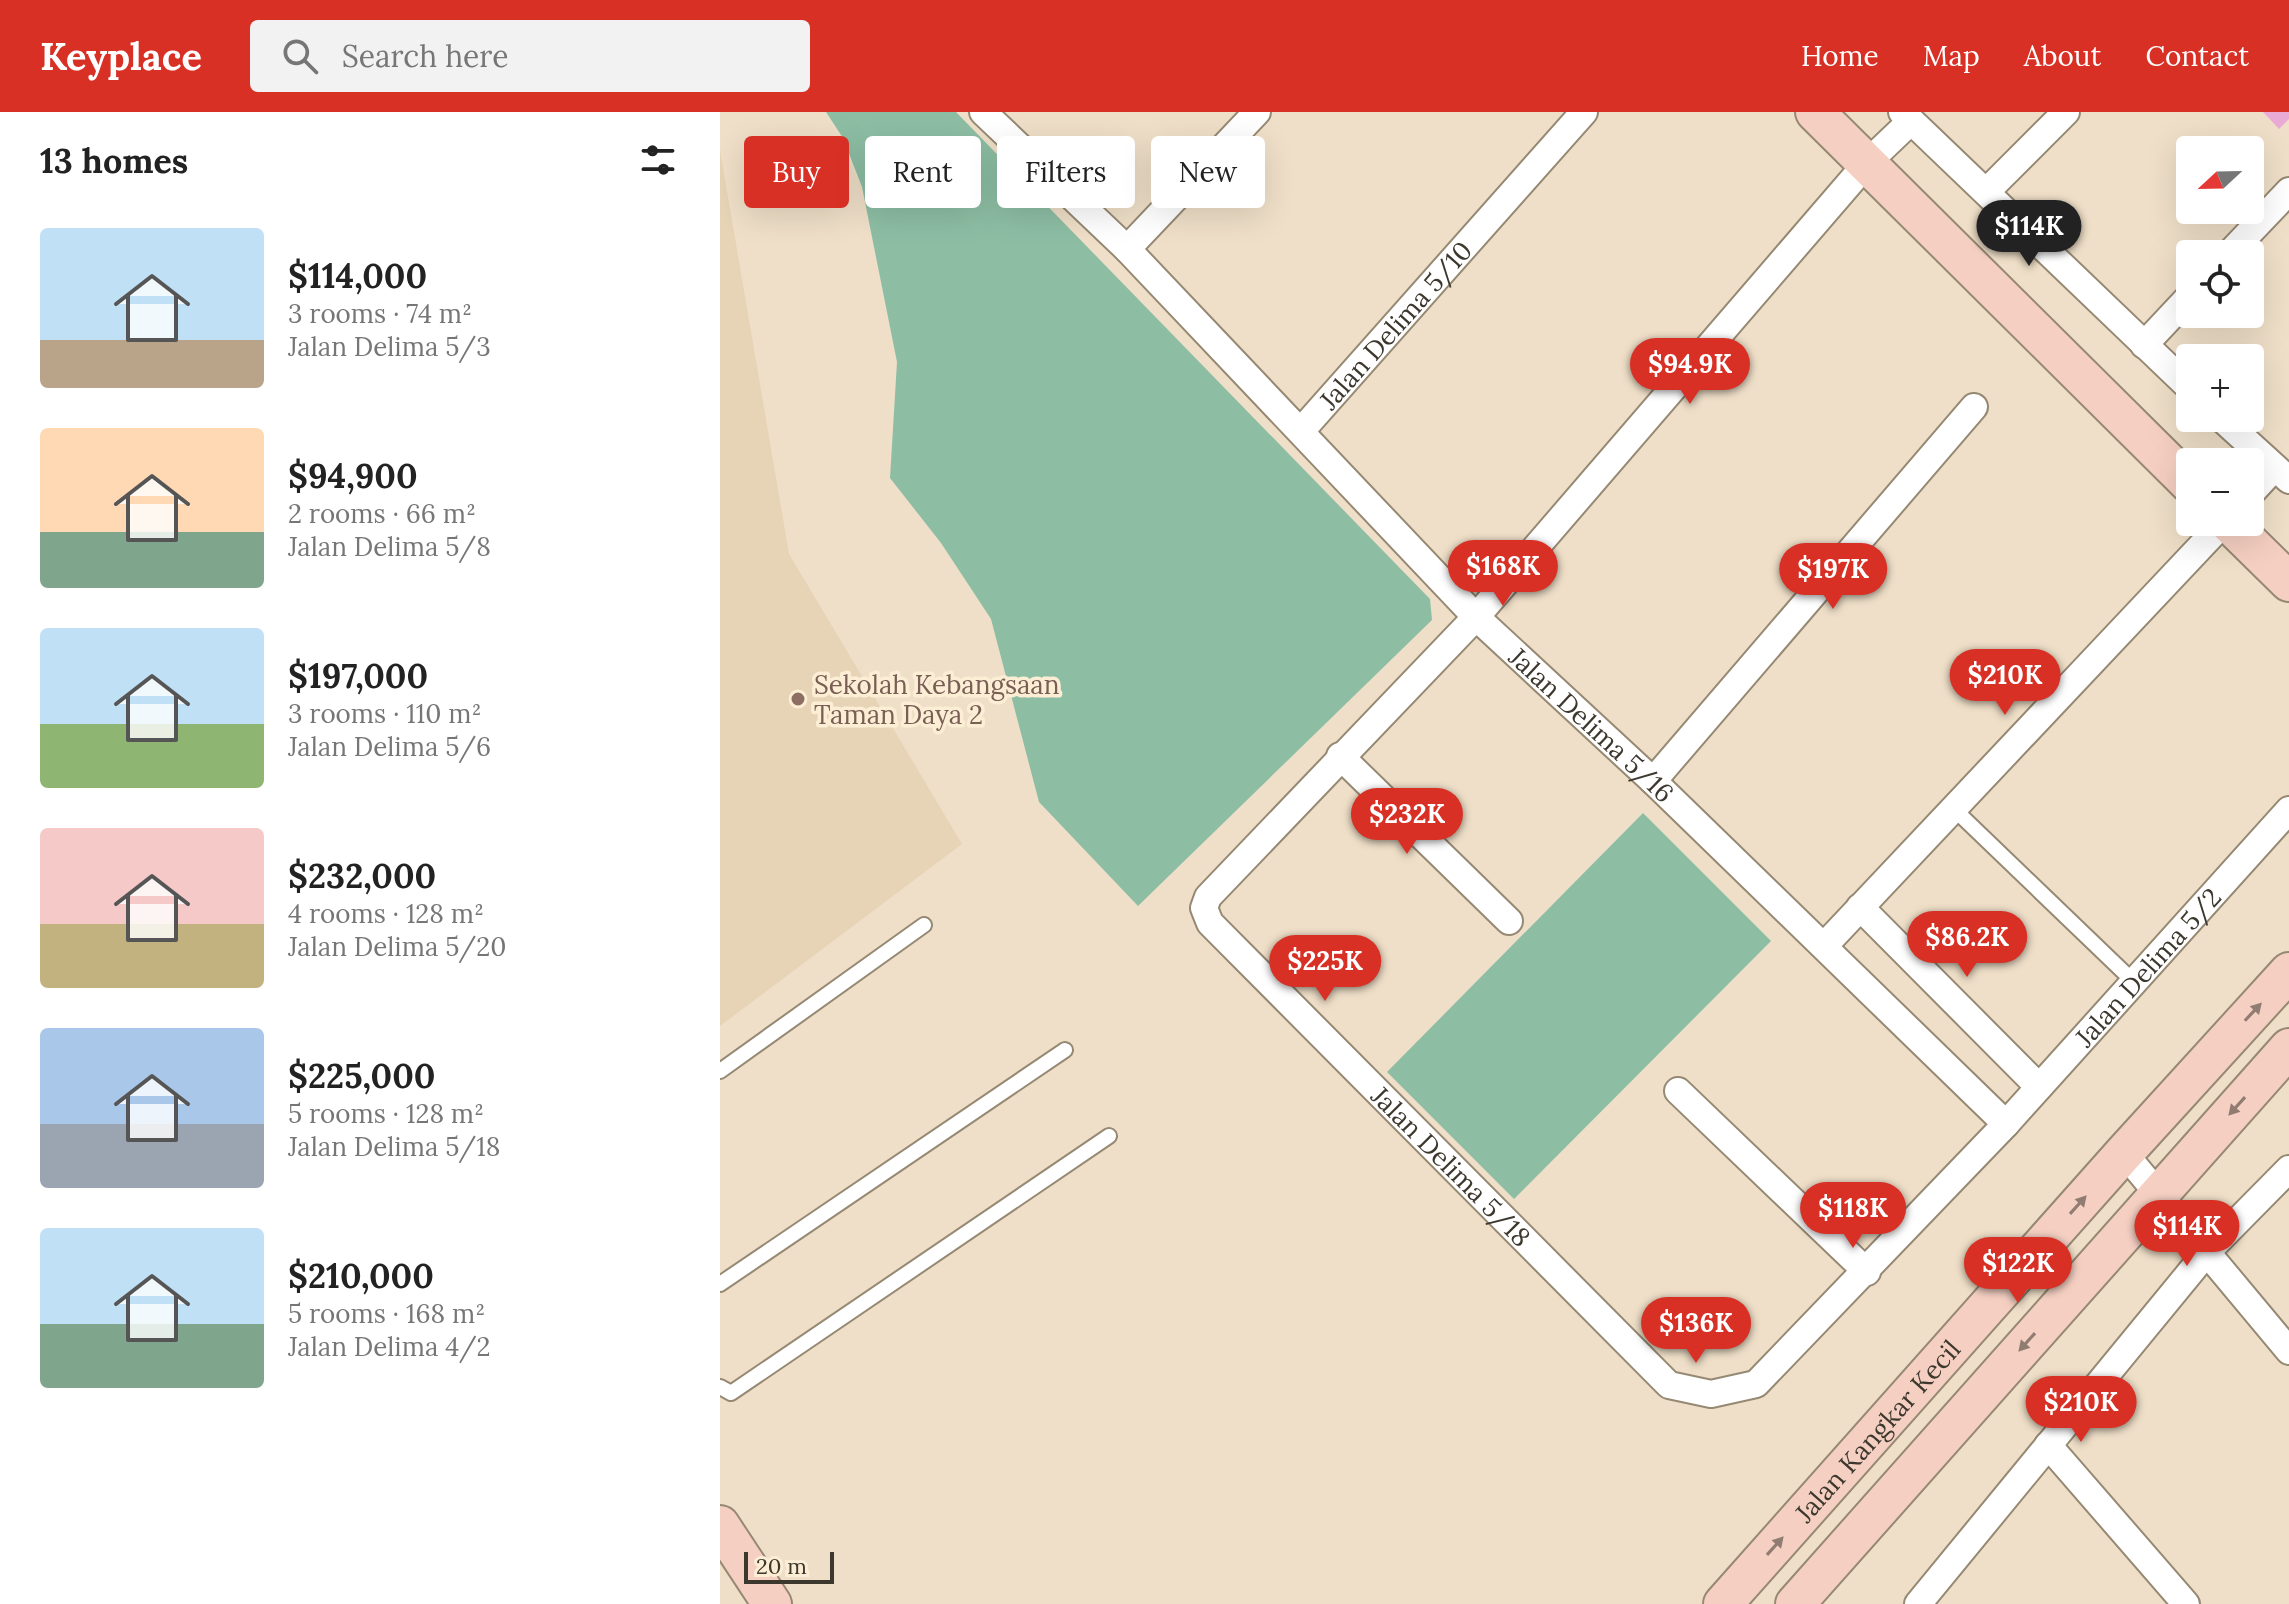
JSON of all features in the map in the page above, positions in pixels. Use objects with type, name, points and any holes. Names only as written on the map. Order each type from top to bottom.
[{"type":"street","name":"Jalan Delima 5/16","points":[[983,112],[1127,249],[1476,617],[1653,781],[2006,1124]]},
{"type":"street","points":[[1127,249],[1257,112]]},
{"type":"street","name":"Jalan Delima 5/10","points":[[1301,431],[1584,112]]},
{"type":"street","points":[[1815,112],[2176,470]]},
{"type":"street","points":[[1986,192],[2066,112]]},
{"type":"street","points":[[1907,116],[2176,375]]},
{"type":"street","name":"Jalan Delima 5/18","points":[[1907,116],[1476,617],[1208,897],[1204,908],[1210,923],[1669,1385],[1711,1394],[1756,1384],[2006,1124]]},
{"type":"street","points":[[2242,240],[2289,191]]},
{"type":"street","points":[[2144,345],[2176,311]]},
{"type":"street","points":[[1653,781],[1974,407]]},
{"type":"street","points":[[2236,432],[2282,474],[2264,485]]},
{"type":"street","points":[[1824,946],[2213,536]]},
{"type":"street","points":[[2241,536],[2289,582]]},
{"type":"street","points":[[1340,756],[1509,921]]},
{"type":"street","name":"Jalan Delima 5/2","points":[[2006,1124],[2289,810]]},
{"type":"street","points":[[1860,907],[2039,1087]]},
{"type":"street","name":"Jalan Kangkar Kecil","points":[[1723,1604],[2289,972]]},
{"type":"street","name":"Jalan Kangkar Kecil","points":[[1795,1604],[2289,1048]]},
{"type":"street","points":[[1678,1091],[1867,1272]]},
{"type":"street","points":[[2124,1153],[2289,1351]]},
{"type":"street","points":[[1918,1604],[2207,1252],[2289,1169]]},
{"type":"street","points":[[2048,1445],[2186,1604]]},
{"type":"street","points":[[720,1525],[772,1604]]},
{"type":"lane","points":[[1953,808],[2134,982]]},
{"type":"lane","points":[[720,1071],[924,925]]},
{"type":"lane","points":[[720,1284],[1065,1050]]},
{"type":"lane","points":[[720,1387],[731,1393],[1109,1136]]},
{"type":"shaded area","name":"Sekolah Kebangsaan Taman Daya 2","points":[[720,150],[789,554],[962,844],[720,1026]]},
{"type":"green space","points":[[826,112],[956,112],[979,136],[865,136],[865,202],[849,153],[849,136],[842,136]]},
{"type":"green space","points":[[981,138],[997,154],[997,208],[1049,208],[1430,599],[1432,620],[1138,906],[1039,802],[991,619],[941,543],[890,478],[897,362],[866,208],[981,208]]},
{"type":"green space","points":[[1643,813],[1771,941],[1514,1199],[1387,1072]]},
{"type":"building","points":[[2263,112],[2289,112],[2289,119],[2279,129]]},
{"type":"place","name":"Sekolah Kebangsaan Taman Daya 2","points":[[798,699]]}]
